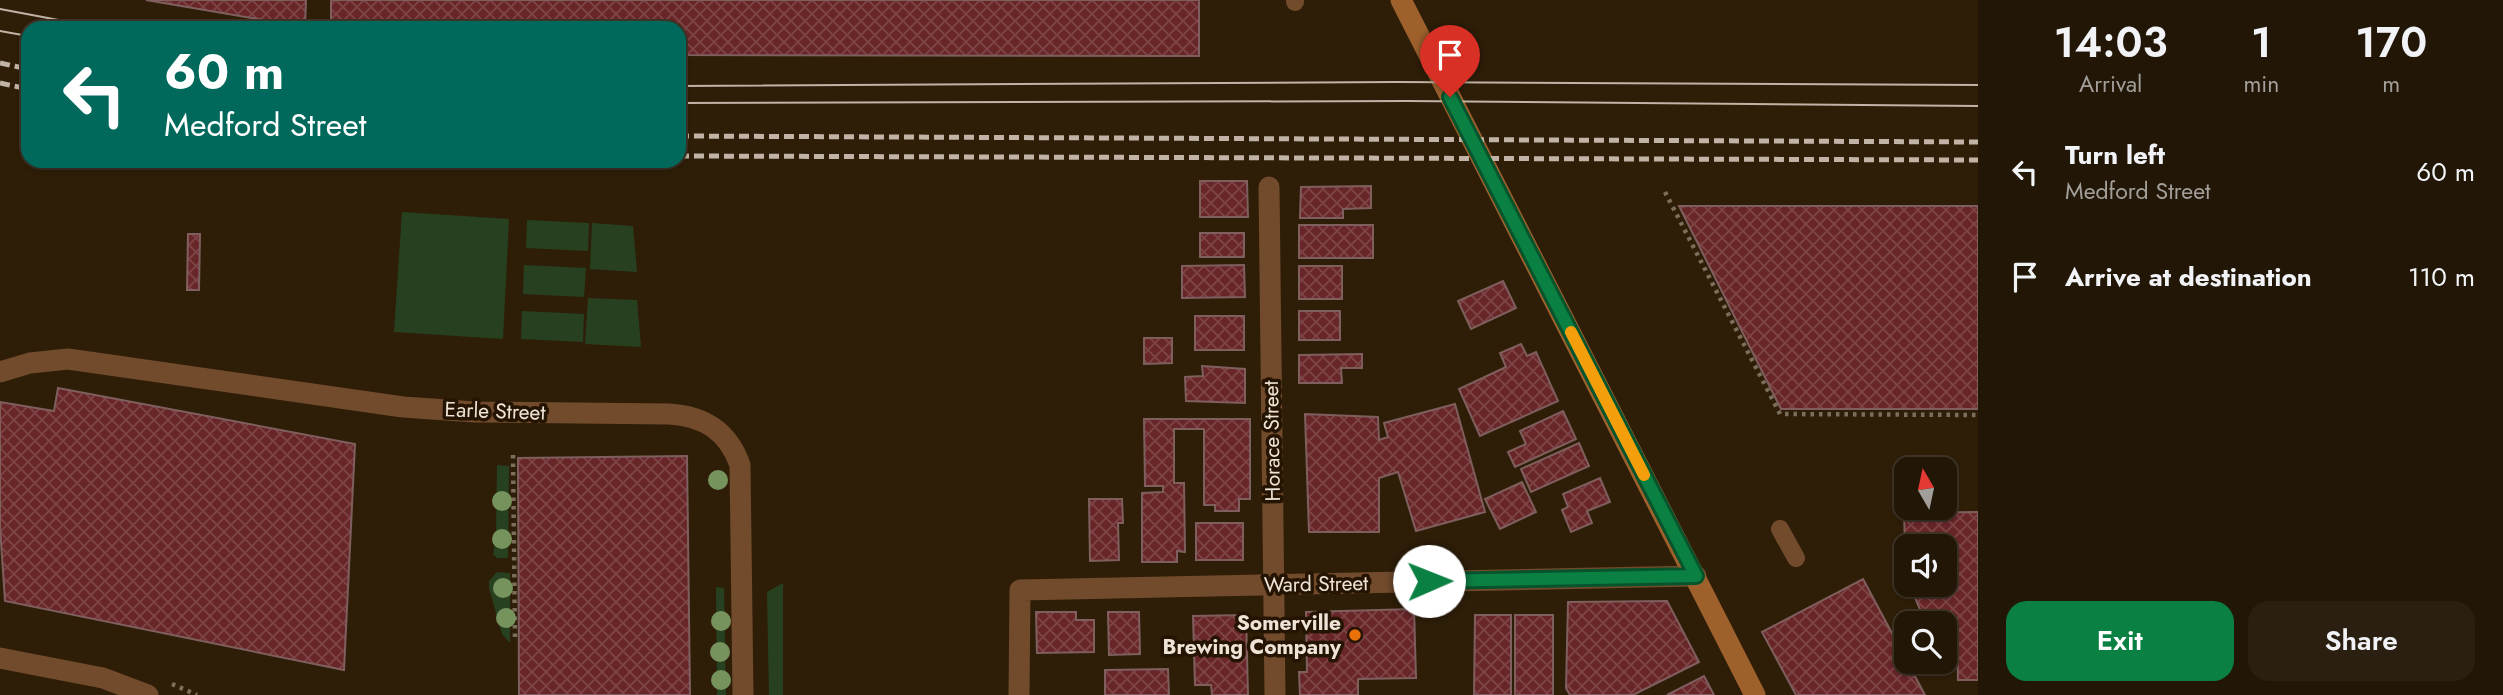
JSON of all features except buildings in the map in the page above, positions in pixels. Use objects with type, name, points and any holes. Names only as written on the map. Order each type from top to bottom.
[{"type":"main road","points":[[1401,0],[1755,695]]},
{"type":"street","name":"Horace Street","points":[[1269,187],[1275,695]]},
{"type":"street","name":"Earle Street","points":[[0,372],[30,363],[68,359],[402,407],[475,412],[669,414],[697,417],[724,436],[740,465],[743,695]]},
{"type":"street","name":"Ward Street","points":[[1019,695],[1020,590],[1696,576]]},
{"type":"street","points":[[0,658],[103,678],[148,695]]},
{"type":"lane","points":[[1780,529],[1796,558]]},
{"type":"path","points":[[1665,192],[1780,414],[1978,415]]},
{"type":"path","points":[[513,456],[514,642]]},
{"type":"green space","points":[[402,212],[509,219],[503,339],[394,332]]},
{"type":"green space","points":[[527,220],[589,223],[588,251],[526,248]]},
{"type":"green space","points":[[592,223],[633,226],[637,272],[590,269]]},
{"type":"green space","points":[[524,265],[586,268],[584,297],[523,294]]},
{"type":"green space","points":[[588,298],[637,300],[641,347],[585,344]]},
{"type":"green space","points":[[522,311],[584,314],[583,342],[521,339]]},
{"type":"green space","points":[[497,465],[509,466],[508,558],[497,558],[493,554],[496,537]]},
{"type":"green space","points":[[497,572],[510,573],[510,643],[502,634],[489,588],[489,581]]},
{"type":"green space","points":[[783,583],[783,695],[769,695],[767,592]]},
{"type":"green space","points":[[716,587],[724,588],[726,695],[717,695]]},
{"type":"tram line","points":[[0,9],[64,21]]},
{"type":"tram line","points":[[0,31],[21,35]]},
{"type":"tram line","points":[[686,86],[1396,82],[1978,85]]},
{"type":"tram line","points":[[686,103],[1407,101],[1978,106]]},
{"type":"railway","points":[[0,63],[21,68]]},
{"type":"railway","points":[[0,83],[21,88]]},
{"type":"railway","points":[[686,136],[1978,142]]},
{"type":"railway","points":[[686,156],[1978,160]]},
{"type":"slow traffic","points":[[1571,332],[1644,475]]},
{"type":"place","name":"Somerville Brewing Company","points":[[1355,635]]},
{"type":"route","points":[[1429,581],[1696,576],[1450,97]]}]
